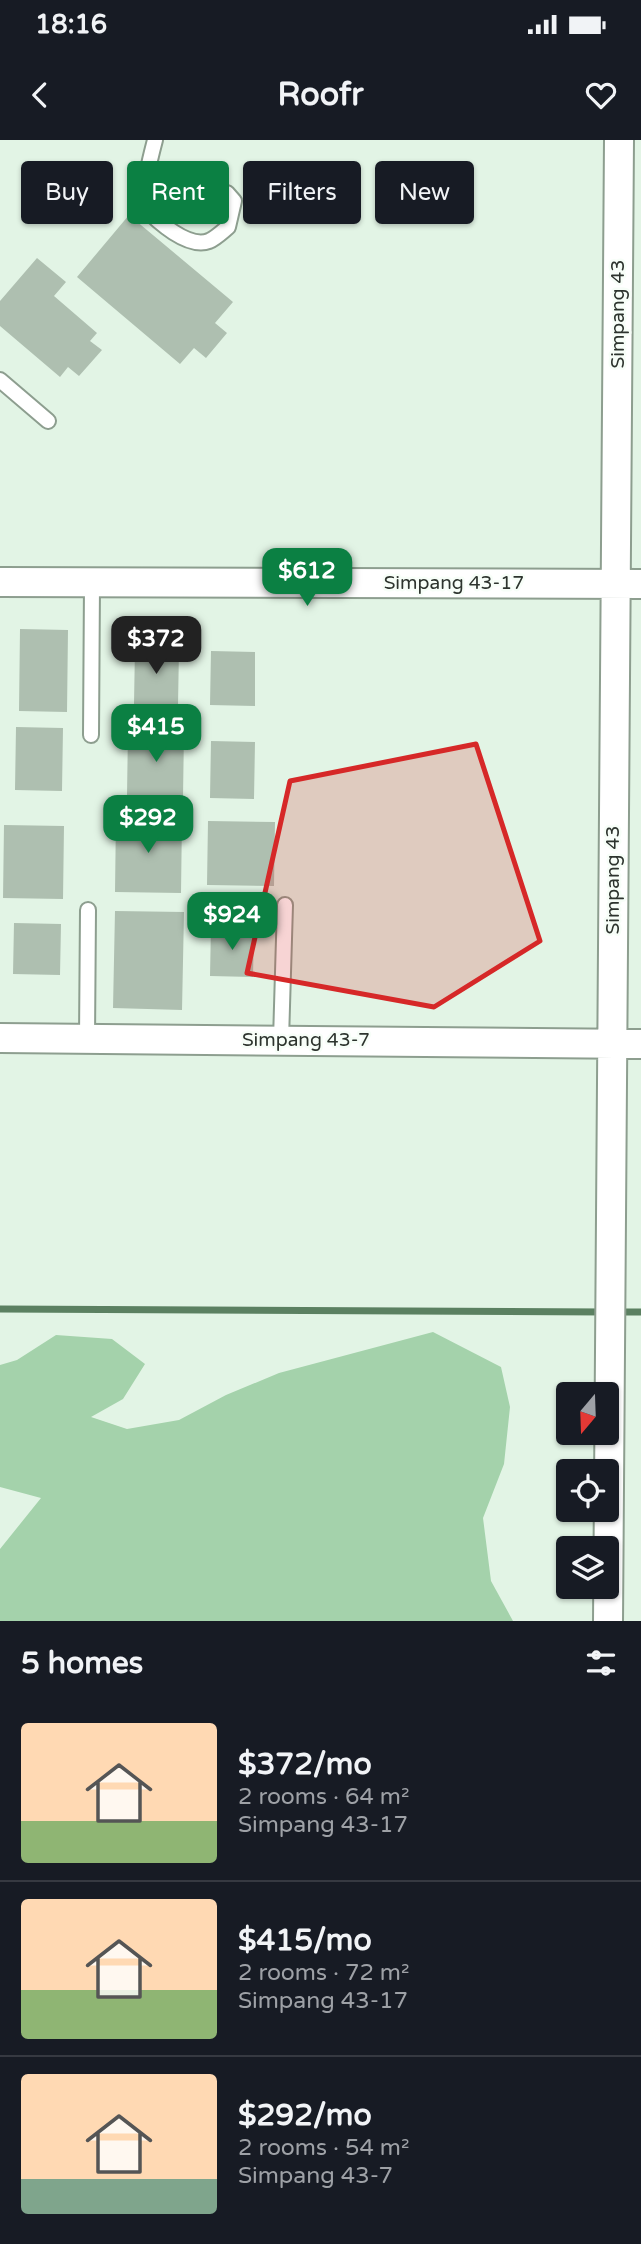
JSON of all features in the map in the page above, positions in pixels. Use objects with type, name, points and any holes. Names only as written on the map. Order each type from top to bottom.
[{"type":"street","name":"Simpang 43","points":[[608,1621],[613,1044],[628,584],[618,140]]},
{"type":"street","name":"Simpang 43-17","points":[[0,582],[628,584]]},
{"type":"street","name":"Simpang 43-7","points":[[0,1038],[641,1044]]},
{"type":"lane","points":[[150,161],[155,140]]},
{"type":"lane","points":[[146,177],[227,193],[234,201],[228,227],[208,242],[192,241],[156,219],[144,207],[146,177]]},
{"type":"lane","points":[[0,380],[48,421]]},
{"type":"lane","points":[[91,735],[92,584]]},
{"type":"lane","points":[[281,1040],[285,905]]},
{"type":"lane","points":[[87,1039],[88,910]]},
{"type":"highlighted area","points":[[476,744],[540,941],[434,1007],[247,973],[290,781]]},
{"type":"green space","points":[[433,1332],[501,1367],[510,1407],[504,1464],[483,1518],[491,1581],[513,1621],[0,1621],[0,1549],[41,1498],[0,1487],[0,1365],[17,1360],[56,1335],[112,1339],[145,1364],[123,1399],[91,1417],[127,1429],[179,1420],[226,1395],[279,1373]]},
{"type":"building","points":[[127,217],[127,224],[140,224],[233,302],[215,323],[227,333],[206,358],[194,348],[180,364],[77,277]]},
{"type":"building","points":[[37,258],[66,282],[54,296],[97,333],[90,341],[102,350],[79,376],[68,367],[60,377],[0,326],[0,301]]},
{"type":"building","points":[[20,629],[68,630],[67,712],[19,711]]},
{"type":"building","points":[[135,647],[179,649],[178,705],[134,704]]},
{"type":"building","points":[[211,651],[255,652],[255,706],[210,705]]},
{"type":"building","points":[[16,727],[63,728],[62,791],[15,790]]},
{"type":"building","points":[[128,730],[184,731],[183,797],[127,796]]},
{"type":"building","points":[[211,741],[255,742],[254,799],[210,798]]},
{"type":"building","points":[[116,816],[182,818],[181,893],[115,892]]},
{"type":"building","points":[[208,821],[275,822],[274,886],[207,885]]},
{"type":"building","points":[[4,825],[64,826],[63,899],[3,898]]},
{"type":"building","points":[[115,911],[184,912],[182,1010],[113,1008]]},
{"type":"building","points":[[14,923],[61,924],[60,975],[13,974]]},
{"type":"building","points":[[211,926],[254,927],[253,977],[210,976]]},
{"type":"waterway","points":[[0,1309],[605,1312]]},
{"type":"waterway","points":[[617,1312],[641,1312]]}]
